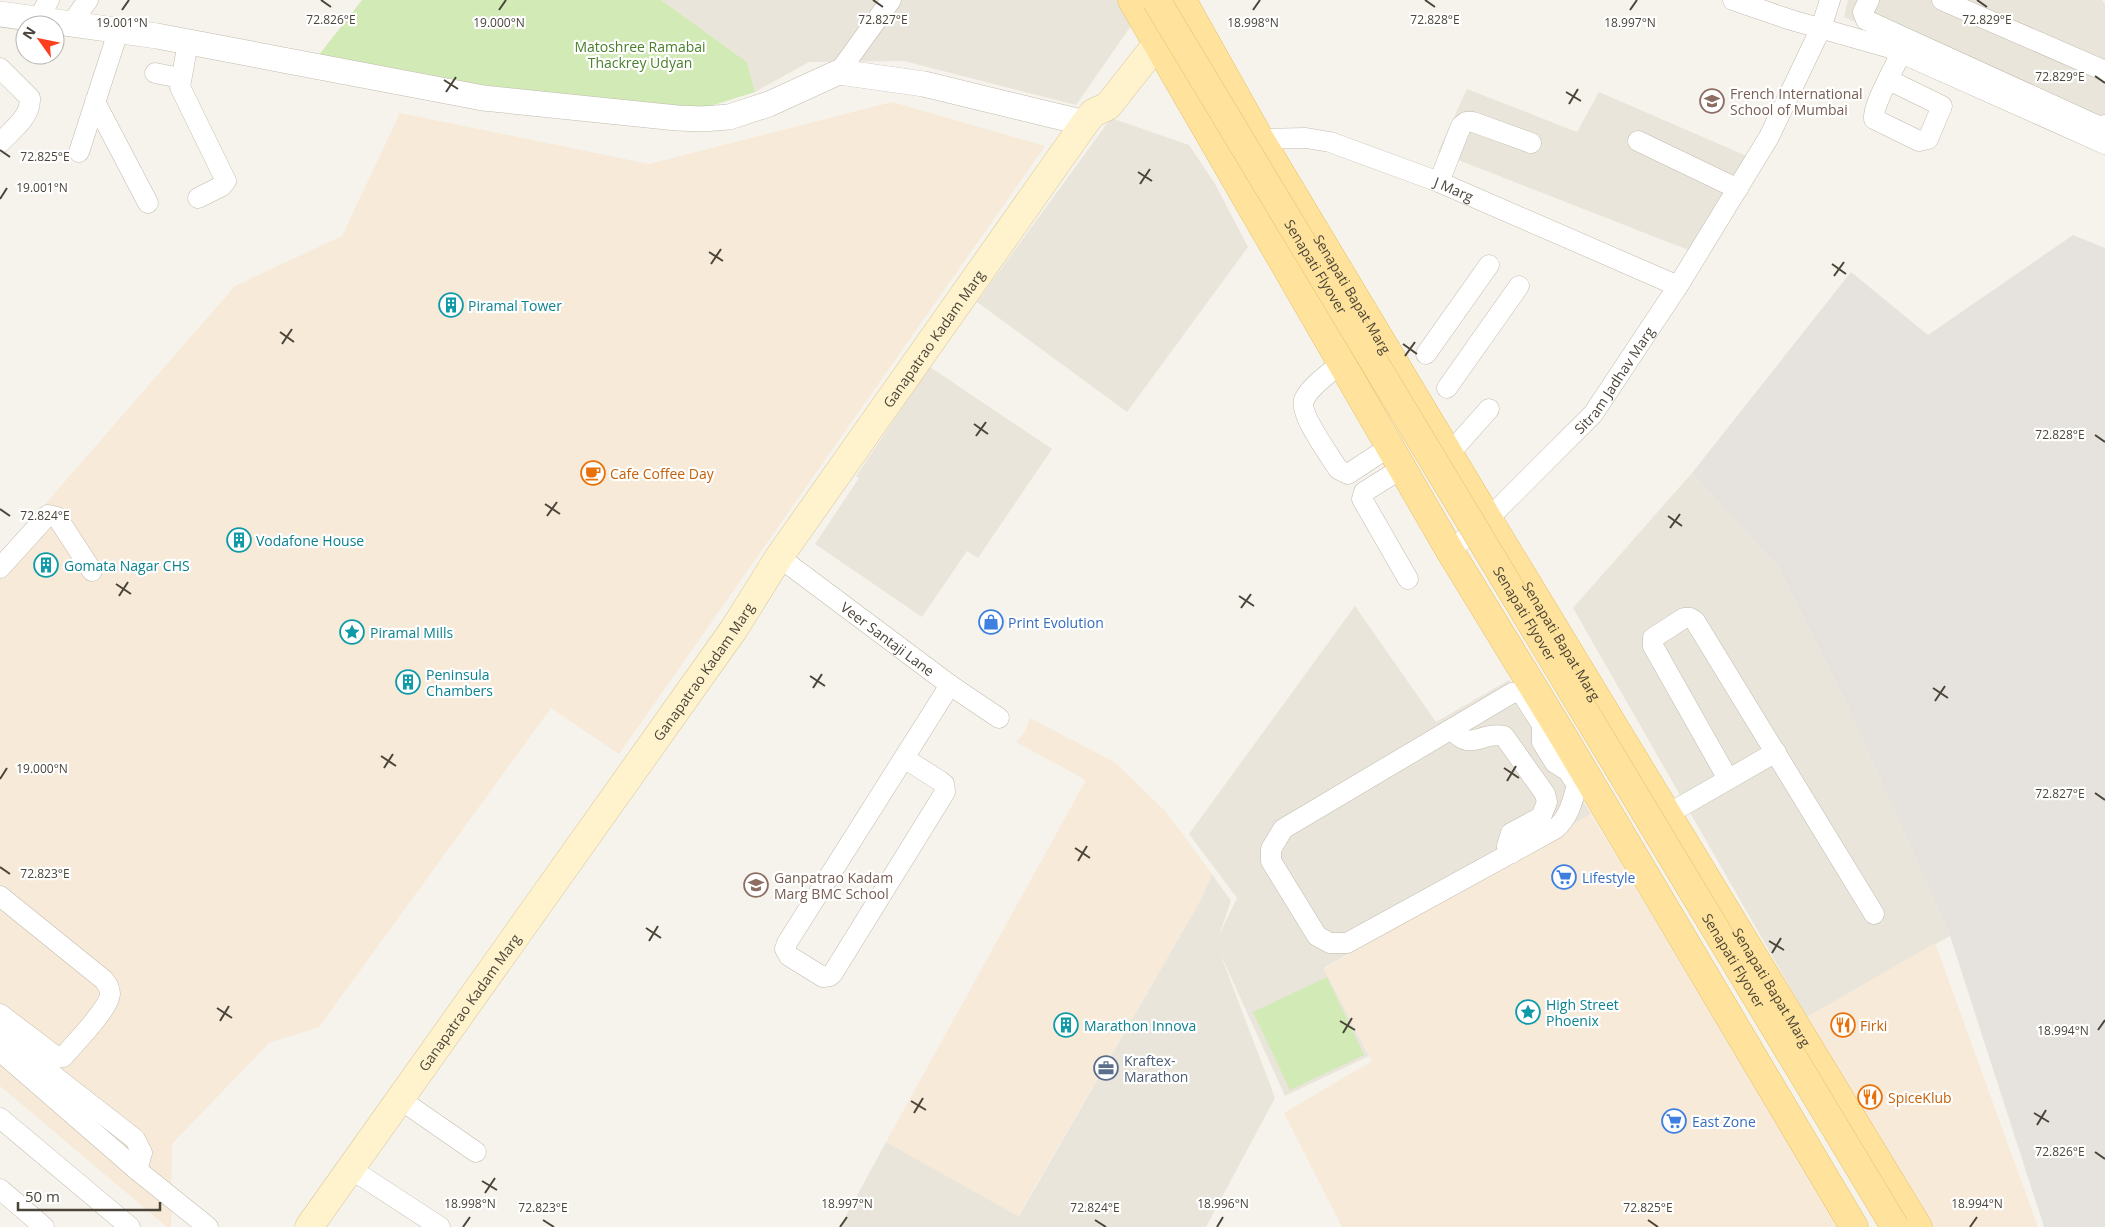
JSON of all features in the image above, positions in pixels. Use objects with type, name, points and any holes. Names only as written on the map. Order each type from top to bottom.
[{"type":"main road","points":[[1132,0],[1340,364],[1388,458],[1450,551],[1558,747],[1630,847],[1854,1227]]},
{"type":"main road","name":"Senapati Flyover","points":[[1140,0],[1873,1227]]},
{"type":"main road","name":"Senapati Flyover","points":[[1156,0],[1895,1227]]},
{"type":"main road","name":"Ganapatrao Kadam Marg","points":[[309,1227],[734,629],[779,557],[1089,118],[1108,106],[1152,35],[1182,2]]},
{"type":"main road","name":"Senapati Bapat Marg","points":[[1182,2],[1260,139],[1488,519],[1918,1227]]},
{"type":"main road","points":[[1630,847],[1644,854],[1658,847],[1673,831],[1671,818]]},
{"type":"street","points":[[71,24],[88,0]]},
{"type":"street","points":[[0,14],[44,10],[71,24],[188,42],[483,98],[702,119],[729,116],[770,104],[839,72],[891,0]]},
{"type":"street","points":[[1733,0],[1821,28],[1896,45],[2098,133]]},
{"type":"street","name":"Sitram Jadhav Marg","points":[[1450,551],[1488,519],[1593,414],[1678,286],[1741,185],[1768,137],[1821,28],[1830,0]]},
{"type":"street","points":[[1868,0],[1863,12],[1864,18],[1896,45]]},
{"type":"street","points":[[1942,0],[2105,71]]},
{"type":"street","points":[[79,152],[118,32]]},
{"type":"street","points":[[188,42],[180,78],[183,93],[226,181],[222,186],[198,198]]},
{"type":"street","points":[[1888,80],[1896,45]]},
{"type":"street","points":[[0,68],[30,98],[30,106],[26,115],[0,143]]},
{"type":"street","points":[[839,72],[924,84],[1089,118]]},
{"type":"street","points":[[155,73],[180,78]]},
{"type":"street","points":[[95,102],[148,203]]},
{"type":"street","points":[[1439,182],[1460,126],[1466,122],[1473,122],[1531,143]]},
{"type":"street","name":"J Marg","points":[[1222,159],[1260,139],[1306,138],[1330,142],[1439,182],[1678,286]]},
{"type":"street","points":[[1638,141],[1741,185]]},
{"type":"street","points":[[1426,354],[1489,265]]},
{"type":"street","points":[[1447,388],[1519,286]]},
{"type":"street","points":[[1340,364],[1309,392],[1304,400],[1303,411],[1343,473],[1348,474],[1388,458]]},
{"type":"street","points":[[1449,454],[1490,409]]},
{"type":"street","points":[[1388,458],[1364,492],[1362,499],[1408,579]]},
{"type":"street","points":[[0,568],[48,515],[53,514],[57,517],[92,571]]},
{"type":"street","name":"Veer Santaji Lane","points":[[779,557],[950,685],[999,718]]},
{"type":"street","points":[[1728,780],[1652,646],[1653,638],[1684,618],[1696,621],[1874,914]]},
{"type":"street","points":[[904,758],[944,784],[944,792],[834,973],[823,977],[789,956],[786,949],[787,943],[950,685]]},
{"type":"street","points":[[1516,692],[1523,695],[1558,747],[1568,771],[1577,785],[1568,815],[1555,830],[1347,943],[1330,943],[1317,936],[1271,861],[1271,849],[1283,829],[1516,692]]},
{"type":"street","points":[[1558,747],[1602,706]]},
{"type":"street","points":[[1452,729],[1459,738],[1467,741],[1498,735],[1504,736],[1545,794],[1547,802],[1541,817],[1511,833],[1508,838],[1507,846],[1512,853]]},
{"type":"street","points":[[1671,818],[1728,780],[1776,752]]},
{"type":"street","points":[[0,896],[104,980],[109,986],[110,995],[104,1007],[63,1057],[58,1058],[0,1014]]},
{"type":"street","points":[[0,1034],[134,1139],[140,1145],[142,1154],[137,1170]]},
{"type":"street","points":[[0,1051],[137,1170],[208,1227]]},
{"type":"street","points":[[401,1100],[476,1152]]},
{"type":"street","points":[[0,1118],[130,1227]]},
{"type":"street","points":[[352,1169],[440,1227]]},
{"type":"street","points":[[0,1189],[44,1227]]},
{"type":"shaded area","points":[[661,0],[1123,0],[1135,20],[1076,105],[904,61],[809,62],[755,92],[747,62]]},
{"type":"shaded area","points":[[1848,0],[2102,0],[2105,4],[2105,126],[1844,17]]},
{"type":"shaded area","points":[[1467,89],[1577,132],[1599,92],[1749,157],[1696,253],[1438,152]]},
{"type":"shaded area","name":"Piramal Mills","points":[[892,102],[1045,146],[619,754],[551,708],[319,1027],[269,1043],[172,1144],[171,1227],[167,1227],[0,1086],[0,556],[235,286],[342,236],[400,113],[649,164]]},
{"type":"shaded area","points":[[1111,118],[1189,145],[1215,184],[1248,247],[1127,412],[977,302]]},
{"type":"shaded area","points":[[2073,235],[2105,248],[2105,1227],[2044,1227],[1950,936],[1848,707],[1778,567],[1692,473],[1851,272],[1928,335]]},
{"type":"shaded area","points":[[930,367],[1052,449],[978,558],[967,551],[922,617],[815,544],[859,478],[856,476]]},
{"type":"shaded area","points":[[1692,473],[1778,567],[1848,707],[1950,936],[1807,1017],[1573,608]]},
{"type":"shaded area","points":[[1355,606],[1436,722],[1509,680],[1591,814],[1324,968],[1369,1056],[1285,1096],[1220,953],[1275,1098],[1206,1227],[840,1227],[886,1142],[1019,1216],[1201,899],[1212,874],[1231,901],[1219,935],[1237,898],[1189,834]]},
{"type":"shaded area","points":[[1030,718],[1116,763],[1166,812],[1212,874],[1201,899],[1018,1216],[886,1142],[1086,780],[1016,742],[1025,732]]},
{"type":"shaded area","name":"High Street Phoenix","points":[[1591,814],[1839,1227],[1342,1227],[1284,1113],[1372,1061],[1324,969]]},
{"type":"shaded area","points":[[1935,943],[2038,1227],[1928,1227],[1807,1017]]},
{"type":"green space","name":"Matoshree Ramabai Thackrey Udyan","points":[[362,0],[661,0],[747,62],[755,92],[701,109],[593,107],[318,56]]},
{"type":"green space","points":[[1327,977],[1364,1055],[1290,1090],[1253,1012]]},
{"type":"place","name":"French International School of Mumbai","points":[[1712,101]]},
{"type":"place","name":"Piramal Tower","points":[[451,305]]},
{"type":"place","name":"Cafe Coffee Day","points":[[593,473]]},
{"type":"place","name":"Vodafone House","points":[[239,540]]},
{"type":"place","name":"Gomata Nagar CHS","points":[[46,565]]},
{"type":"place","name":"Print Evolution","points":[[991,622]]},
{"type":"place","name":"Piramal Mills","points":[[352,632]]},
{"type":"place","name":"Peninsula Chambers","points":[[408,682]]},
{"type":"place","name":"Lifestyle","points":[[1564,877]]},
{"type":"place","name":"Ganpatrao Kadam Marg BMC School","points":[[756,885]]},
{"type":"place","name":"High Street Phoenix","points":[[1528,1012]]},
{"type":"place","name":"Marathon Innova","points":[[1066,1025]]},
{"type":"place","name":"Firki","points":[[1843,1025]]},
{"type":"place","name":"Kraftex- Marathon","points":[[1106,1068]]},
{"type":"place","name":"SpiceKlub","points":[[1870,1097]]},
{"type":"place","name":"East Zone","points":[[1674,1121]]}]
